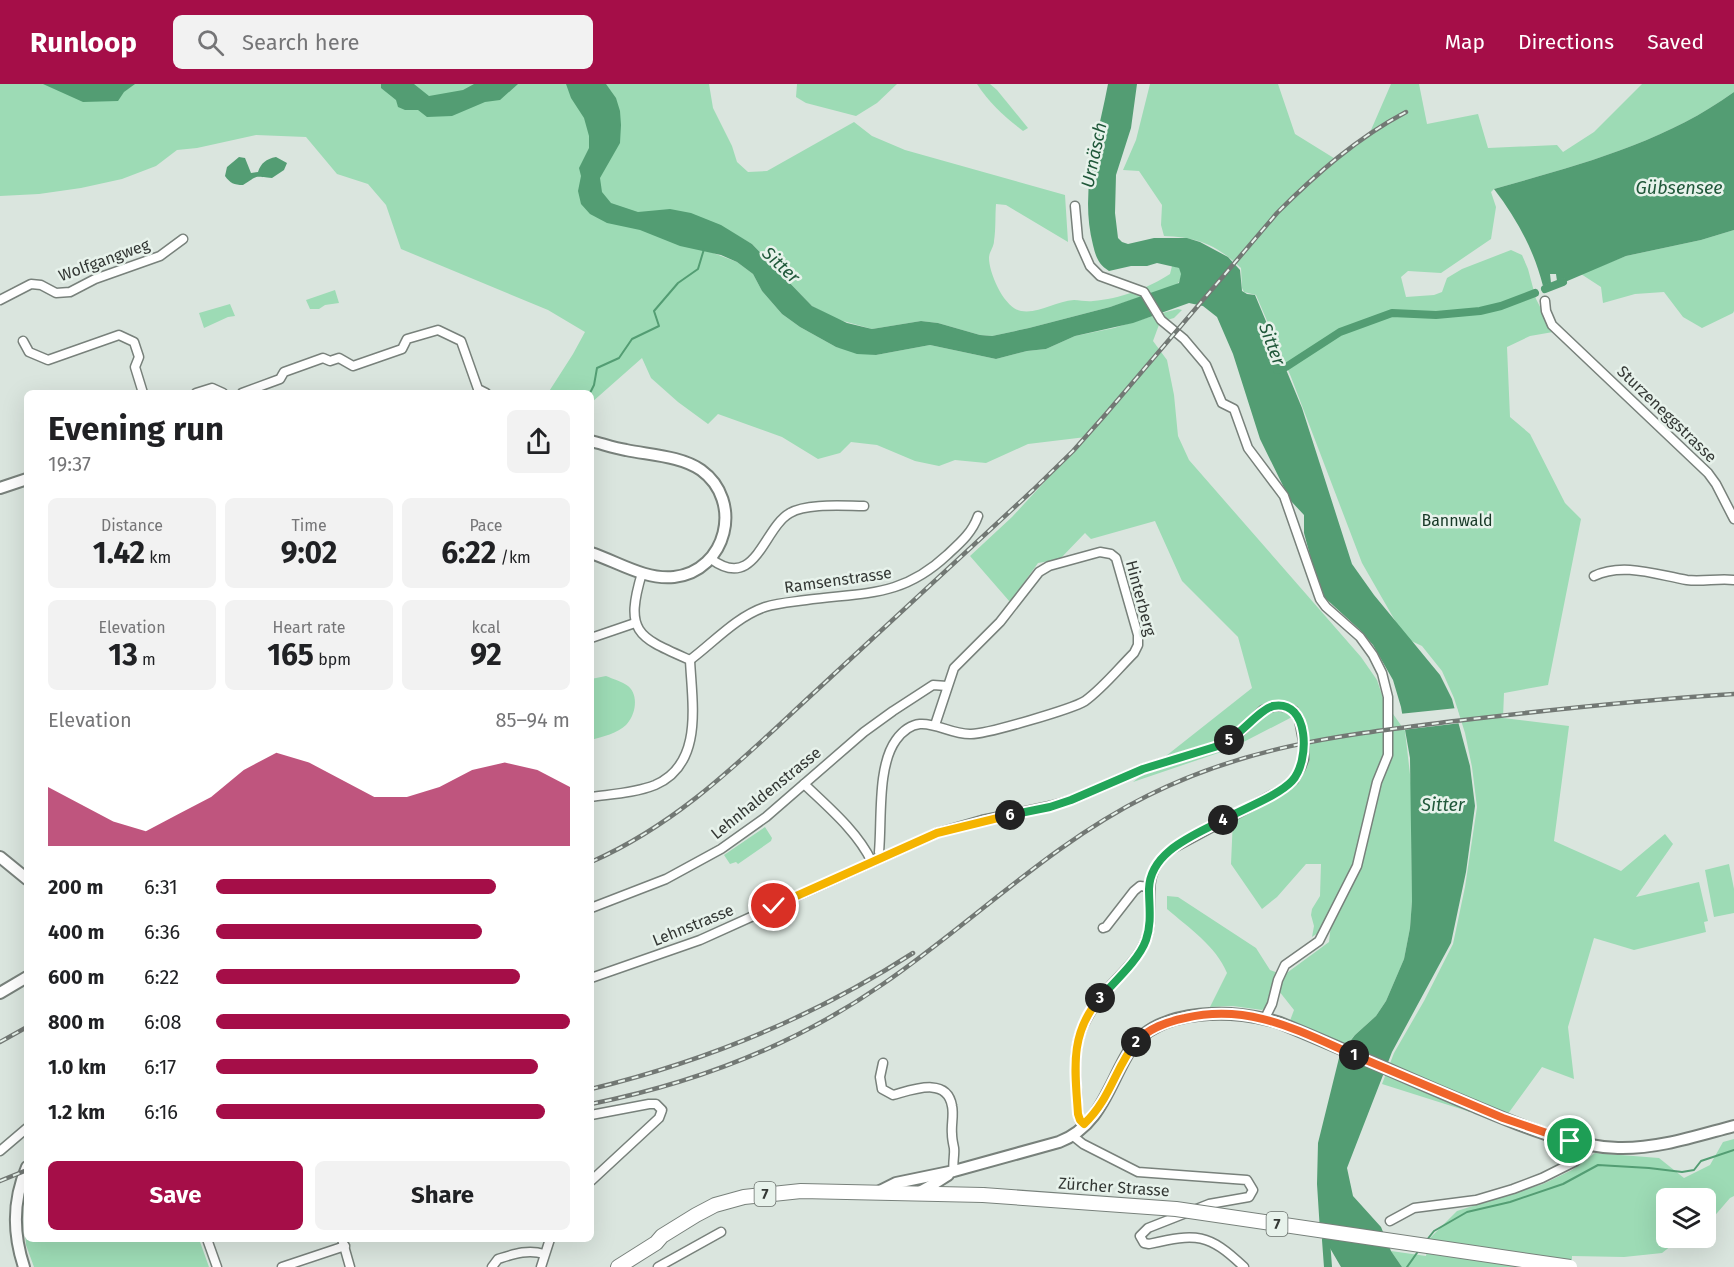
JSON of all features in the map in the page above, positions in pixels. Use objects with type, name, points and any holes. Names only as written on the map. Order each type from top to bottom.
[{"type":"main road","name":"Zürcher Strasse","points":[[618,1267],[706,1209],[744,1197],[801,1191],[983,1195],[1176,1209],[1570,1267]]},
{"type":"main road","name":"Zürcher Strasse","points":[[608,1267],[651,1238],[662,1236]]},
{"type":"street","points":[[1075,206],[1078,239],[1090,266],[1100,276],[1144,292],[1161,320],[1184,339],[1206,365],[1222,403],[1234,409],[1248,448],[1284,496],[1320,599],[1360,637],[1373,655],[1386,683],[1388,755],[1377,782],[1358,866],[1319,941],[1285,965],[1265,1018]]},
{"type":"street","name":"Wolfgangweg","points":[[0,300],[31,284],[41,285],[56,293],[70,292],[95,279],[160,256],[183,239]]},
{"type":"street","name":"Sturzeneggstrasse","points":[[1545,301],[1546,311],[1552,325],[1708,474],[1716,484],[1734,519]]},
{"type":"street","points":[[250,390],[280,379],[284,372],[323,358],[330,361],[339,358],[353,366],[402,349],[407,339],[438,330],[461,341],[480,390]]},
{"type":"street","points":[[23,342],[29,352],[48,360],[119,335],[134,342],[139,357],[135,367],[142,390]]},
{"type":"street","points":[[594,442],[686,462],[698,468],[710,478],[722,498],[726,517],[723,537],[711,559],[700,568],[680,576],[659,577],[642,573],[594,554]]},
{"type":"street","points":[[0,488],[24,480]]},
{"type":"street","points":[[711,559],[729,567],[750,563],[759,554],[777,524],[798,509],[864,506]]},
{"type":"street","name":"Ramsenstrasse","points":[[690,660],[737,622],[765,607],[875,592],[891,589],[913,580],[933,568],[967,536],[978,516]]},
{"type":"street","name":"Hinterberg","points":[[882,857],[879,852],[883,794],[890,751],[898,737],[908,729],[920,724],[935,724],[956,732],[980,733],[1070,708],[1089,697],[1134,653],[1138,645],[1138,635],[1116,558],[1111,554],[1100,552],[1042,570],[1000,622],[954,668],[935,724]]},
{"type":"street","points":[[1594,576],[1605,571],[1626,570],[1645,571],[1689,580],[1734,579]]},
{"type":"street","points":[[594,797],[654,785],[671,775],[687,752],[692,733],[690,660],[651,643],[635,623],[635,601],[642,573]]},
{"type":"street","points":[[594,637],[635,623]]},
{"type":"street","name":"Lehnhaldenstrasse","points":[[594,907],[666,879],[701,861],[742,835],[864,732],[893,711],[933,685],[947,686]]},
{"type":"street","name":"Lehnstrasse","points":[[594,977],[700,940],[937,833],[982,820],[1050,807],[1071,800],[1143,769],[1218,746],[1241,732],[1269,707],[1291,708],[1299,719],[1304,752],[1301,767],[1294,780],[1281,790],[1172,849],[1160,859],[1155,869],[1149,887],[1150,923],[1144,945],[1096,1003],[1083,1022],[1077,1037],[1075,1058],[1078,1114],[1084,1124]]},
{"type":"street","points":[[804,784],[854,834],[864,846],[872,862]]},
{"type":"street","points":[[0,857],[24,877]]},
{"type":"street","points":[[1103,928],[1134,891],[1140,886],[1149,887]]},
{"type":"street","points":[[0,993],[24,979]]},
{"type":"street","points":[[878,1192],[896,1184],[954,1171],[1059,1142],[1073,1136],[1108,1094],[1130,1050],[1141,1037],[1154,1028],[1176,1020],[1209,1014],[1238,1014],[1281,1023],[1443,1093],[1535,1130],[1580,1144],[1619,1148],[1652,1146],[1734,1126]]},
{"type":"street","points":[[883,1063],[880,1077],[882,1089],[893,1095],[934,1086],[945,1091],[950,1098],[953,1109],[951,1135],[954,1171]]},
{"type":"street","points":[[594,1114],[649,1104],[656,1104],[662,1110],[659,1118],[594,1178]]},
{"type":"street","points":[[0,1151],[24,1131]]},
{"type":"street","points":[[1073,1136],[1083,1144],[1138,1172],[1247,1180],[1251,1183],[1253,1190],[1249,1197],[1209,1204],[1148,1228],[1140,1236],[1144,1243],[1149,1244],[1187,1237],[1201,1238],[1223,1248],[1244,1267]]},
{"type":"street","points":[[1390,1221],[1414,1208],[1476,1200],[1542,1178],[1576,1161],[1580,1144]]},
{"type":"street","points":[[916,1193],[933,1186],[937,1180],[954,1171]]},
{"type":"street","points":[[24,1176],[16,1210],[16,1230],[24,1267]]},
{"type":"street","points":[[933,1186],[945,1194]]},
{"type":"street","points":[[658,1267],[721,1232]]},
{"type":"street","points":[[208,1242],[217,1267]]},
{"type":"street","points":[[541,1267],[549,1242]]},
{"type":"street","points":[[282,1267],[343,1243],[350,1267]]},
{"type":"street","points":[[492,1267],[498,1259],[520,1252],[535,1251],[544,1254]]},
{"type":"green space","points":[[0,84],[709,84],[713,108],[732,146],[737,162],[748,172],[767,171],[854,122],[872,136],[905,150],[1065,195],[1068,242],[1006,205],[996,204],[995,236],[989,256],[990,264],[995,281],[1009,304],[1021,311],[1034,311],[1067,301],[1103,300],[1143,288],[1162,279],[1170,274],[1172,266],[1179,268],[1181,278],[1179,282],[1175,286],[1110,307],[992,336],[921,321],[872,329],[836,319],[812,306],[752,244],[721,226],[708,251],[737,262],[753,274],[762,291],[782,314],[800,327],[836,347],[876,355],[930,345],[996,359],[1046,349],[1075,336],[1114,328],[1178,309],[1182,310],[1174,318],[1160,322],[1153,341],[1167,360],[1174,395],[1178,436],[1189,460],[1361,657],[1377,680],[1384,701],[1405,731],[1411,783],[1412,901],[1404,959],[1386,1001],[1376,1016],[1342,1050],[1288,1026],[1294,1010],[1275,986],[1266,1007],[1262,1010],[1233,1006],[1210,1007],[1227,973],[1209,946],[1167,909],[1167,896],[1178,897],[1256,948],[1270,970],[1284,975],[1329,942],[1331,924],[1312,937],[1314,926],[1311,915],[1320,896],[1321,864],[1306,864],[1277,897],[1262,909],[1231,864],[1233,818],[1293,785],[1304,773],[1308,747],[1306,728],[1294,716],[1230,749],[1133,782],[1252,688],[1238,637],[1182,581],[1155,521],[1091,539],[1085,533],[1060,559],[1038,563],[1010,602],[970,556],[1012,517],[1086,437],[1028,444],[986,463],[955,460],[939,466],[915,461],[877,445],[851,442],[840,453],[818,459],[782,437],[718,414],[708,424],[651,378],[642,358],[594,400],[594,390],[550,390],[585,332],[548,310],[401,249],[386,205],[368,184],[337,174],[306,137],[256,135],[177,150],[156,166],[122,179],[39,194],[0,196]]},
{"type":"green space","points":[[797,84],[897,84],[877,103],[856,116],[806,103],[796,97]]},
{"type":"green space","points":[[977,84],[990,84],[997,90],[1028,128],[1023,131],[1010,121],[992,104]]},
{"type":"green space","name":"Bannwald","points":[[1150,84],[1278,84],[1295,134],[1337,160],[1368,137],[1391,84],[1419,84],[1427,124],[1478,114],[1488,148],[1557,145],[1563,152],[1594,132],[1642,84],[1734,84],[1734,92],[1678,126],[1649,139],[1588,161],[1494,189],[1491,192],[1496,207],[1491,239],[1441,273],[1408,271],[1401,277],[1406,297],[1434,295],[1442,292],[1447,278],[1462,269],[1511,250],[1522,255],[1536,299],[1553,332],[1530,336],[1507,347],[1510,417],[1530,434],[1565,503],[1581,519],[1548,685],[1504,693],[1503,718],[1569,726],[1554,841],[1621,871],[1665,834],[1673,844],[1636,897],[1699,882],[1708,921],[1704,922],[1706,932],[1634,950],[1594,938],[1568,1027],[1574,1079],[1542,1067],[1502,1122],[1382,1084],[1394,1053],[1453,944],[1465,887],[1477,807],[1465,733],[1454,698],[1442,671],[1422,646],[1405,638],[1362,563],[1291,377],[1256,295],[1244,292],[1242,288],[1241,268],[1223,253],[1197,240],[1164,236],[1161,225],[1162,205],[1139,171],[1123,170],[1136,140]]},
{"type":"green space","points":[[1734,230],[1734,311],[1702,328],[1683,317],[1664,292],[1635,294],[1603,303],[1601,287],[1581,274],[1626,256],[1701,240]]},
{"type":"green space","points":[[335,290],[339,303],[325,305],[319,309],[310,309],[306,300]]},
{"type":"green space","points":[[230,304],[235,316],[204,328],[199,313]]},
{"type":"green space","points":[[606,676],[628,686],[634,694],[635,705],[632,716],[623,728],[594,739],[594,678]]},
{"type":"green space","points":[[765,827],[772,838],[771,841],[738,864],[736,862],[730,864],[724,855]]},
{"type":"green space","points":[[1729,864],[1734,889],[1734,913],[1714,917],[1705,870]]},
{"type":"green space","points":[[1734,1139],[1734,1196],[1716,1214],[1716,1188],[1656,1188],[1656,1248],[1668,1248],[1662,1253],[1624,1257],[1572,1256],[1572,1267],[1402,1267],[1391,1251],[1426,1256],[1429,1239],[1457,1211],[1543,1184],[1572,1170],[1595,1153],[1659,1158],[1684,1178],[1710,1165],[1723,1142]]},
{"type":"green space","points":[[26,1242],[200,1242],[209,1267],[34,1267]]},
{"type":"water","points":[[43,84],[135,84],[124,92],[118,101],[83,102]]},
{"type":"water","points":[[381,84],[414,84],[429,96],[463,90],[474,84],[518,84],[500,100],[485,102],[452,116],[427,117],[418,110],[405,110],[398,107],[396,100],[381,88]]},
{"type":"water","name":"Sitter","points":[[566,84],[606,84],[616,98],[620,111],[620,143],[600,178],[602,192],[611,203],[638,212],[670,209],[691,213],[721,225],[752,244],[812,306],[847,323],[872,329],[921,321],[992,336],[1110,307],[1179,283],[1181,274],[1179,268],[1157,263],[1109,271],[1098,260],[1093,245],[1089,225],[1089,184],[1108,84],[1137,84],[1131,128],[1116,175],[1115,213],[1118,238],[1128,244],[1154,238],[1187,238],[1200,242],[1228,257],[1240,270],[1242,291],[1255,295],[1302,408],[1352,564],[1374,595],[1440,675],[1452,699],[1470,766],[1475,806],[1466,872],[1451,943],[1392,1052],[1347,1168],[1353,1196],[1381,1227],[1391,1251],[1402,1267],[1341,1267],[1320,1231],[1317,1184],[1318,1143],[1340,1054],[1355,1035],[1376,1016],[1386,1001],[1404,959],[1410,928],[1412,901],[1410,758],[1401,707],[1393,680],[1373,645],[1324,597],[1318,585],[1304,533],[1304,515],[1290,500],[1260,439],[1233,354],[1217,317],[1203,306],[1189,303],[1133,323],[1075,336],[1046,349],[996,359],[930,345],[876,355],[857,354],[836,347],[782,314],[762,291],[753,274],[737,262],[721,255],[680,246],[640,230],[607,223],[590,214],[581,204],[578,191],[581,176],[579,168],[589,148],[589,136],[584,118],[571,98]]},
{"type":"water","name":"Gübsensee","points":[[1734,92],[1734,230],[1701,240],[1626,256],[1565,282],[1564,278],[1557,281],[1556,274],[1550,274],[1551,283],[1543,286],[1524,235],[1494,189],[1588,161],[1649,139],[1678,126]]},
{"type":"water","points":[[239,157],[245,158],[251,173],[258,172],[262,164],[272,158],[276,157],[287,163],[284,170],[272,178],[256,177],[243,185],[237,185],[225,176],[227,167]]},
{"type":"pier","points":[[1457,708],[1461,723],[1402,730],[1399,714]]},
{"type":"waterway","points":[[592,390],[597,368],[619,358],[632,339],[659,326],[654,311],[678,283],[698,269],[704,249]]},
{"type":"waterway","points":[[1545,289],[1563,282]]},
{"type":"waterway","points":[[1277,370],[1286,367],[1340,332],[1392,313],[1436,315],[1480,311],[1535,293]]},
{"type":"waterway","points":[[1426,1241],[1434,1231],[1467,1212],[1510,1202],[1563,1184],[1598,1165],[1682,1172],[1694,1170],[1701,1161],[1734,1150]]},
{"type":"waterway","points":[[1326,1240],[1328,1267]]},
{"type":"waterway","points":[[1407,1267],[1419,1250]]},
{"type":"railway","points":[[594,861],[655,827],[684,807],[739,762],[1073,451],[1277,213],[1354,145],[1406,112]]},
{"type":"railway","points":[[594,1103],[669,1085],[706,1073],[815,1026],[883,984],[1044,860],[1111,815],[1185,779],[1223,765],[1298,745],[1374,731],[1560,709],[1734,694]]},
{"type":"railway","points":[[594,1088],[676,1065],[758,1034],[837,997],[913,953]]},
{"type":"railway","points":[[0,1042],[24,1029]]},
{"type":"railway","points":[[0,1181],[24,1171]]},
{"type":"route","points":[[774,906],[937,833],[982,820],[1050,807],[1143,769],[1218,746],[1246,728],[1269,707],[1286,706],[1294,711],[1299,719],[1304,746],[1304,759],[1294,780],[1281,790],[1186,840],[1163,855],[1155,869],[1149,887],[1150,923],[1144,945],[1096,1003],[1083,1022],[1077,1037],[1075,1058],[1080,1120],[1084,1124],[1097,1111],[1130,1050],[1147,1032],[1192,1016],[1225,1013],[1250,1015],[1281,1023],[1503,1118],[1570,1141]]},
{"type":"water label","name":"Urnäsch","points":[[1094,155]]}]
